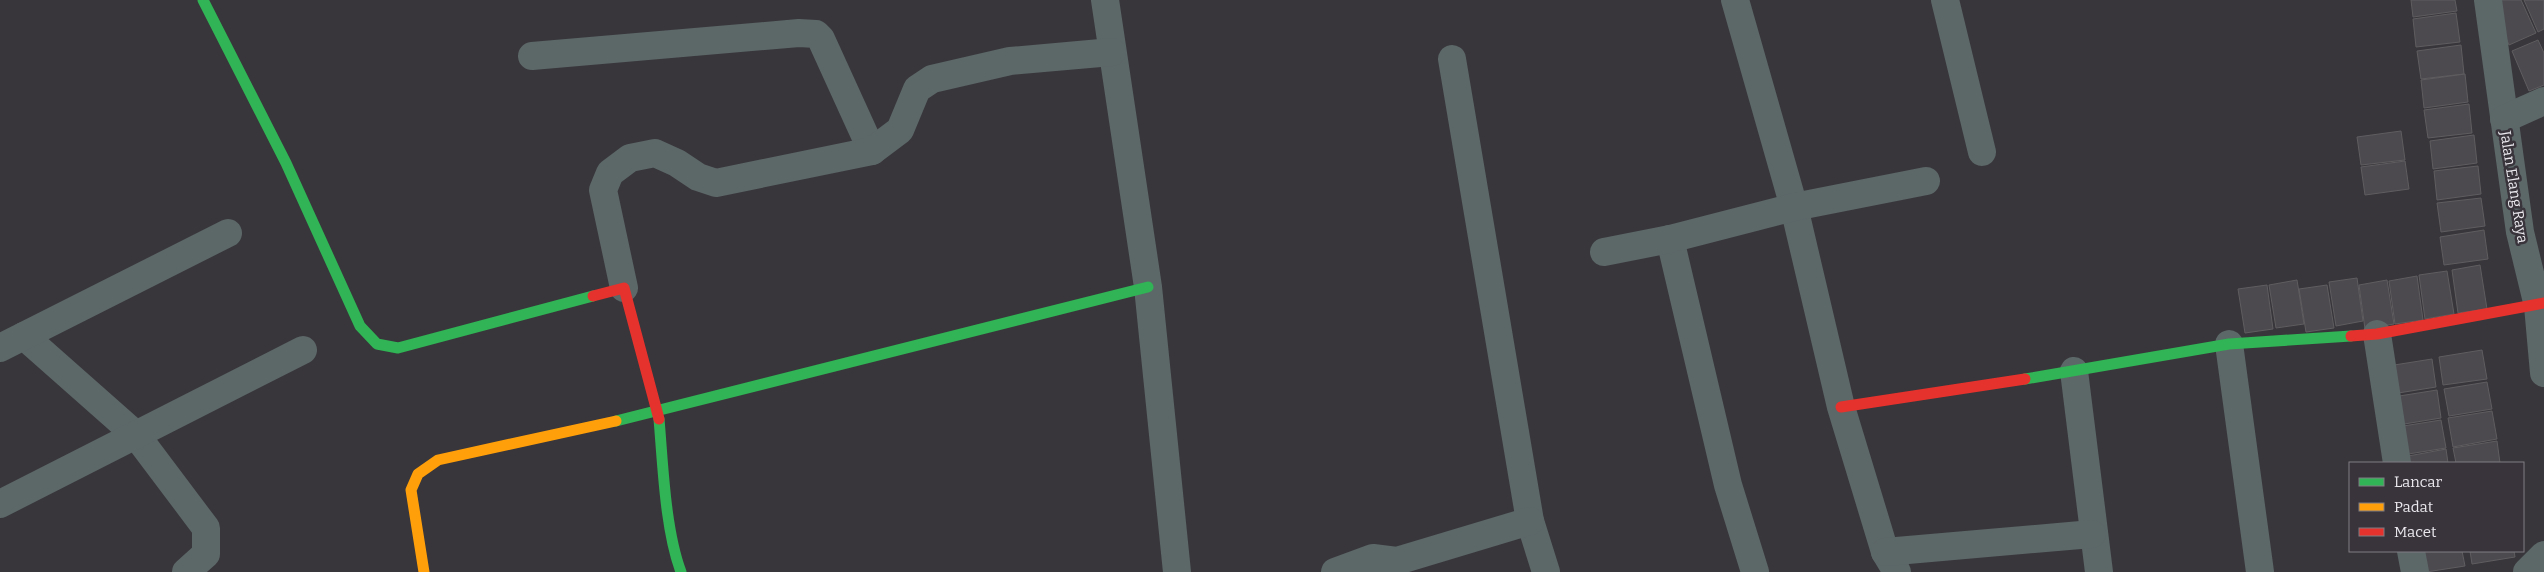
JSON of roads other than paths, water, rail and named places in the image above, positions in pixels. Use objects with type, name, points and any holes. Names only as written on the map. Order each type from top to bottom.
[{"type":"street","points":[[203,0],[286,163],[360,326],[377,344],[398,348],[624,288]]},
{"type":"street","points":[[1105,0],[1148,287],[1177,572]]},
{"type":"street","points":[[1735,0],[1794,206],[1841,407],[1891,562],[2092,534]]},
{"type":"street","points":[[1945,0],[1982,152]]},
{"type":"street","name":"Jalan Elang Raya","points":[[2488,0],[2520,232],[2541,304],[2544,373]]},
{"type":"street","points":[[532,56],[799,33],[813,34],[821,39],[872,151]]},
{"type":"street","points":[[681,572],[677,561],[666,493],[658,412],[624,288],[603,190],[610,173],[630,158],[654,153],[677,163],[698,177],[716,183],[872,151],[900,130],[917,89],[932,79],[1010,61],[1112,52]]},
{"type":"street","points":[[1452,59],[1530,521],[1546,572]]},
{"type":"street","points":[[2504,119],[2544,101]]},
{"type":"street","points":[[1604,252],[1670,239],[1794,206],[1926,181]]},
{"type":"street","points":[[0,348],[228,233]]},
{"type":"street","points":[[1670,239],[1728,485],[1754,572]]},
{"type":"street","points":[[424,572],[411,490],[418,474],[438,460],[658,412],[1148,287]]},
{"type":"street","points":[[1841,407],[2074,371],[2229,344],[2377,334],[2541,304]]},
{"type":"street","points":[[2377,334],[2398,462]]},
{"type":"street","points":[[24,336],[136,435],[206,528],[206,554],[186,572]]},
{"type":"street","points":[[2229,344],[2260,572]]},
{"type":"street","points":[[0,504],[303,350]]},
{"type":"street","points":[[2074,371],[2092,534],[2099,572]]},
{"type":"street","points":[[1335,572],[1373,558],[1397,561],[1530,521]]},
{"type":"street","points":[[2411,552],[2415,572]]},
{"type":"street","points":[[2527,572],[2544,555]]}]
